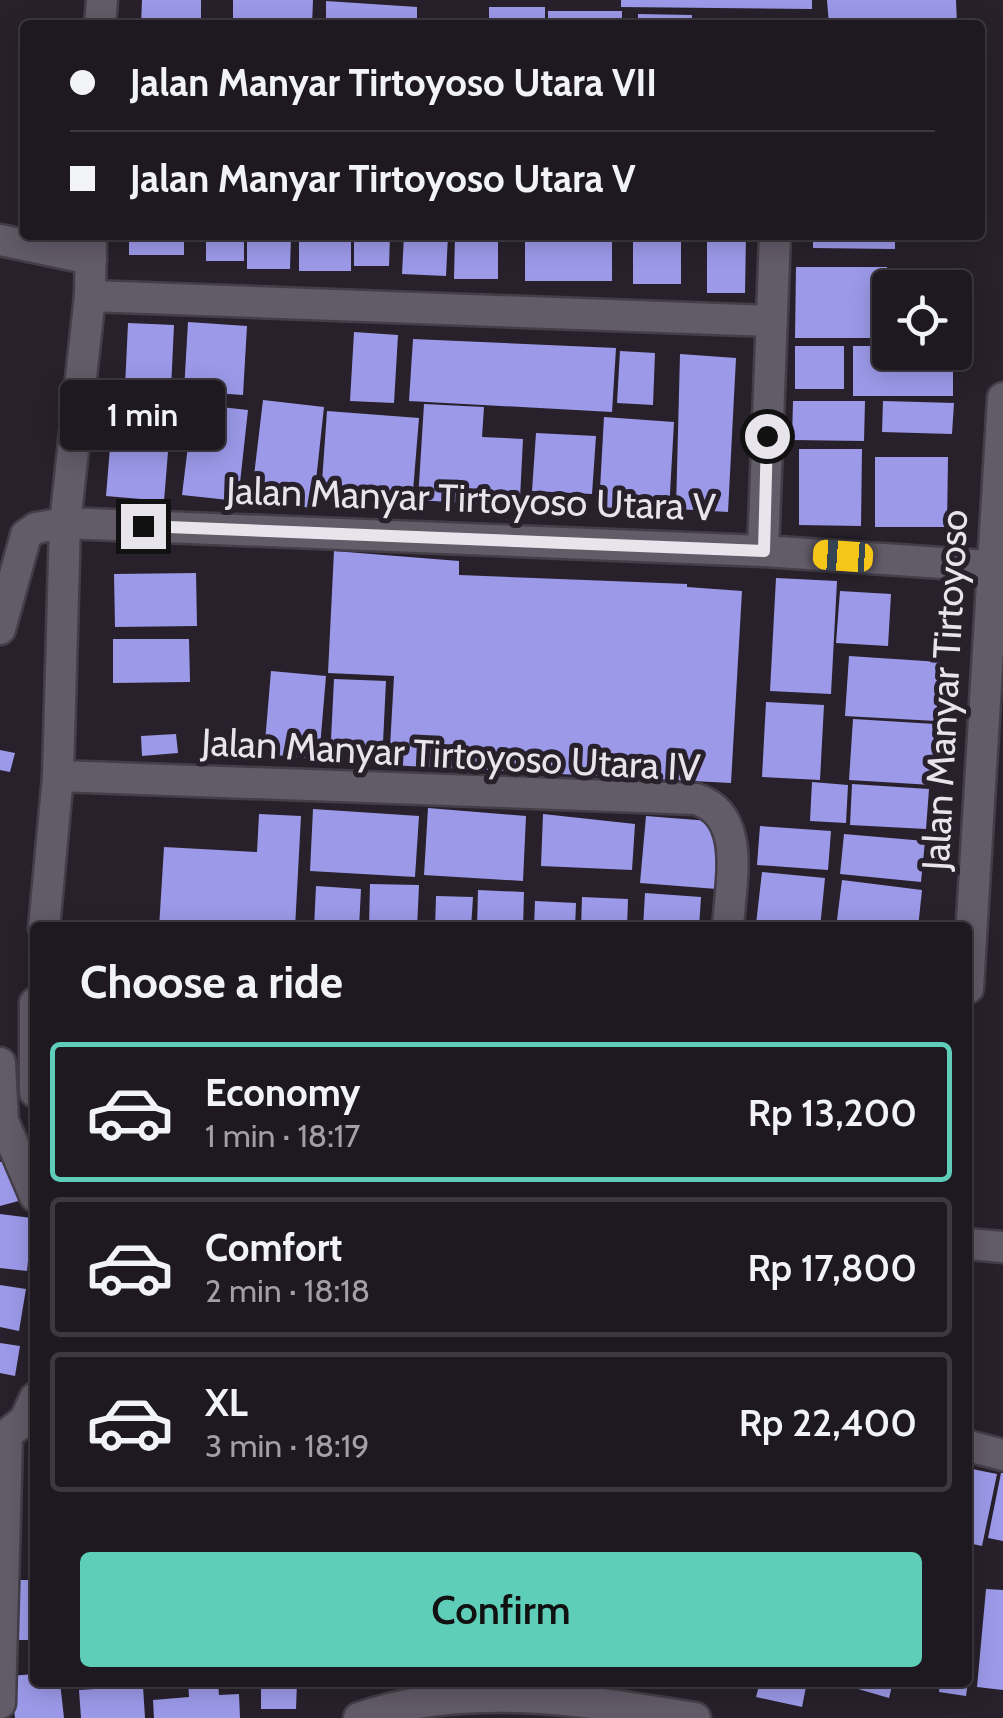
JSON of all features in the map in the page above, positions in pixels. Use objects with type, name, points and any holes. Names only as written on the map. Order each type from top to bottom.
[{"type":"street","points":[[0,240],[91,247],[90,296],[66,522],[58,776],[45,922]]},
{"type":"street","points":[[764,551],[775,240]]},
{"type":"street","points":[[90,296],[770,321]]},
{"type":"street","name":"Jalan Manyar Tirtoyoso","points":[[972,932],[998,566],[1003,398]]},
{"type":"street","points":[[0,629],[26,535],[36,528],[66,522]]},
{"type":"street","name":"Jalan Manyar Tirtoyoso Utara V","points":[[66,522],[764,551],[998,566]]},
{"type":"street","name":"Jalan Manyar Tirtoyoso Utara IV","points":[[58,776],[696,799],[714,805],[727,819],[731,837],[728,922]]},
{"type":"street","points":[[0,1063],[3,1121],[30,1184]]},
{"type":"street","points":[[972,1244],[1003,1246]]},
{"type":"street","points":[[0,1702],[3,1439],[25,1420],[30,1409]]},
{"type":"street","points":[[972,1447],[1003,1455]]},
{"type":"street","points":[[359,1718],[468,1698],[542,1698],[694,1718]]},
{"type":"building","points":[[142,0],[201,0],[201,20],[141,20]]},
{"type":"building","points":[[233,0],[313,0],[312,20],[233,20]]},
{"type":"building","points":[[621,0],[812,0],[812,9],[621,7]]},
{"type":"building","points":[[827,0],[956,0],[957,20],[829,20]]},
{"type":"building","points":[[326,1],[417,7],[417,20],[326,20]]},
{"type":"building","points":[[489,7],[545,7],[545,20],[489,20]]},
{"type":"building","points":[[548,11],[622,11],[622,20],[548,20]]},
{"type":"building","points":[[638,14],[692,15],[692,20],[638,20]]},
{"type":"building","points":[[129,240],[184,240],[184,255],[129,255]]},
{"type":"building","points":[[206,240],[244,240],[244,261],[206,261]]},
{"type":"building","points":[[247,240],[291,240],[290,269],[247,269]]},
{"type":"building","points":[[299,240],[351,240],[351,271],[299,271]]},
{"type":"building","points":[[354,240],[390,240],[389,266],[354,266]]},
{"type":"building","points":[[404,240],[448,240],[446,276],[402,274]]},
{"type":"building","points":[[455,240],[498,240],[498,279],[454,279]]},
{"type":"building","points":[[525,240],[612,240],[612,281],[525,281]]},
{"type":"building","points":[[633,240],[681,240],[681,284],[633,284]]},
{"type":"building","points":[[707,240],[746,240],[745,293],[707,293]]},
{"type":"building","points":[[813,240],[895,240],[895,249],[813,248]]},
{"type":"building","points":[[796,267],[887,267],[872,270],[872,338],[795,338]]},
{"type":"building","points":[[188,322],[247,326],[243,395],[184,391]]},
{"type":"building","points":[[128,323],[174,325],[171,389],[125,387]]},
{"type":"building","points":[[354,332],[398,335],[394,403],[350,401]]},
{"type":"building","points":[[413,339],[616,348],[612,412],[409,401]]},
{"type":"building","points":[[795,346],[844,346],[844,389],[795,389]]},
{"type":"building","points":[[853,346],[872,346],[872,370],[953,370],[953,396],[853,396]]},
{"type":"building","points":[[620,351],[655,353],[653,405],[617,403]]},
{"type":"building","points":[[680,354],[736,358],[728,512],[676,509]]},
{"type":"building","points":[[114,399],[172,403],[164,501],[106,496]]},
{"type":"building","points":[[263,400],[324,407],[313,508],[251,501]]},
{"type":"building","points":[[793,401],[865,401],[864,441],[792,440]]},
{"type":"building","points":[[883,401],[954,403],[952,434],[882,432]]},
{"type":"building","points":[[193,404],[248,410],[238,501],[182,495]]},
{"type":"building","points":[[424,404],[484,407],[482,437],[523,439],[520,498],[479,495],[479,504],[418,500]]},
{"type":"building","points":[[327,411],[419,418],[412,503],[321,496]]},
{"type":"building","points":[[604,417],[674,422],[669,511],[599,507]]},
{"type":"building","points":[[536,433],[596,436],[592,494],[532,491]]},
{"type":"building","points":[[799,449],[862,449],[861,526],[799,525]]},
{"type":"building","points":[[875,457],[948,457],[947,527],[875,527]]},
{"type":"building","points":[[334,551],[459,561],[459,575],[687,584],[742,591],[731,783],[389,765],[394,676],[328,673]]},
{"type":"building","points":[[196,573],[197,626],[115,627],[114,574]]},
{"type":"building","points":[[776,578],[837,581],[831,694],[770,691]]},
{"type":"building","points":[[840,591],[891,594],[888,646],[836,643]]},
{"type":"building","points":[[113,639],[189,639],[190,682],[113,683]]},
{"type":"building","points":[[849,656],[940,662],[936,721],[845,716]]},
{"type":"building","points":[[271,671],[326,676],[319,759],[264,754]]},
{"type":"building","points":[[334,679],[386,681],[382,763],[330,760]]},
{"type":"building","points":[[766,702],[824,705],[820,780],[762,777]]},
{"type":"building","points":[[853,719],[935,724],[932,785],[849,780]]},
{"type":"building","points":[[176,734],[178,753],[142,756],[141,736]]},
{"type":"building","points":[[0,750],[15,753],[10,772],[0,770]]},
{"type":"building","points":[[812,782],[848,785],[846,823],[810,821]]},
{"type":"building","points":[[852,784],[929,789],[926,829],[850,825]]},
{"type":"building","points":[[428,808],[526,816],[523,881],[424,875]]},
{"type":"building","points":[[313,809],[419,816],[415,877],[310,871]]},
{"type":"building","points":[[259,814],[301,816],[295,922],[159,922],[164,847],[257,852]]},
{"type":"building","points":[[543,814],[635,824],[632,870],[541,866]]},
{"type":"building","points":[[646,816],[722,822],[717,889],[640,883]]},
{"type":"building","points":[[760,826],[831,831],[828,870],[757,865]]},
{"type":"building","points":[[844,834],[925,841],[921,882],[840,874]]},
{"type":"building","points":[[762,872],[825,878],[821,922],[756,922]]},
{"type":"building","points":[[842,880],[922,890],[919,922],[837,922]]},
{"type":"building","points":[[370,884],[419,885],[417,922],[369,922]]},
{"type":"building","points":[[316,886],[361,889],[359,922],[314,922]]},
{"type":"building","points":[[478,890],[524,892],[523,922],[477,922]]},
{"type":"building","points":[[645,893],[701,897],[699,922],[643,922]]},
{"type":"building","points":[[436,896],[473,897],[471,922],[435,922]]},
{"type":"building","points":[[582,897],[628,899],[627,922],[581,922]]},
{"type":"building","points":[[535,901],[576,903],[575,922],[534,922]]},
{"type":"building","points":[[11,1159],[22,1200],[0,1206],[0,1162]]},
{"type":"building","points":[[0,1214],[30,1218],[27,1271],[0,1268]]},
{"type":"building","points":[[0,1285],[26,1289],[19,1331],[0,1327]]},
{"type":"building","points":[[0,1343],[20,1346],[15,1376],[0,1373]]},
{"type":"building","points":[[972,1469],[997,1474],[982,1546],[972,1544]]},
{"type":"building","points":[[1003,1473],[1003,1541],[988,1538]]},
{"type":"building","points":[[19,1580],[30,1580],[30,1640],[19,1640]]},
{"type":"building","points":[[986,1589],[1003,1590],[1003,1690],[977,1687]]},
{"type":"building","points":[[30,1674],[30,1687],[61,1687],[64,1718],[15,1718],[10,1676]]},
{"type":"building","points":[[143,1687],[145,1718],[81,1718],[79,1690]]},
{"type":"building","points":[[188,1687],[218,1687],[219,1695],[239,1694],[240,1718],[154,1718],[153,1700],[189,1697]]},
{"type":"building","points":[[261,1687],[297,1687],[296,1709],[261,1709]]},
{"type":"building","points":[[759,1687],[806,1687],[802,1707],[756,1697]]},
{"type":"building","points":[[851,1687],[892,1687],[889,1698]]},
{"type":"building","points":[[940,1687],[967,1687],[966,1696],[939,1692]]},
{"type":"route","points":[[143,526],[764,551],[767,436]]}]
